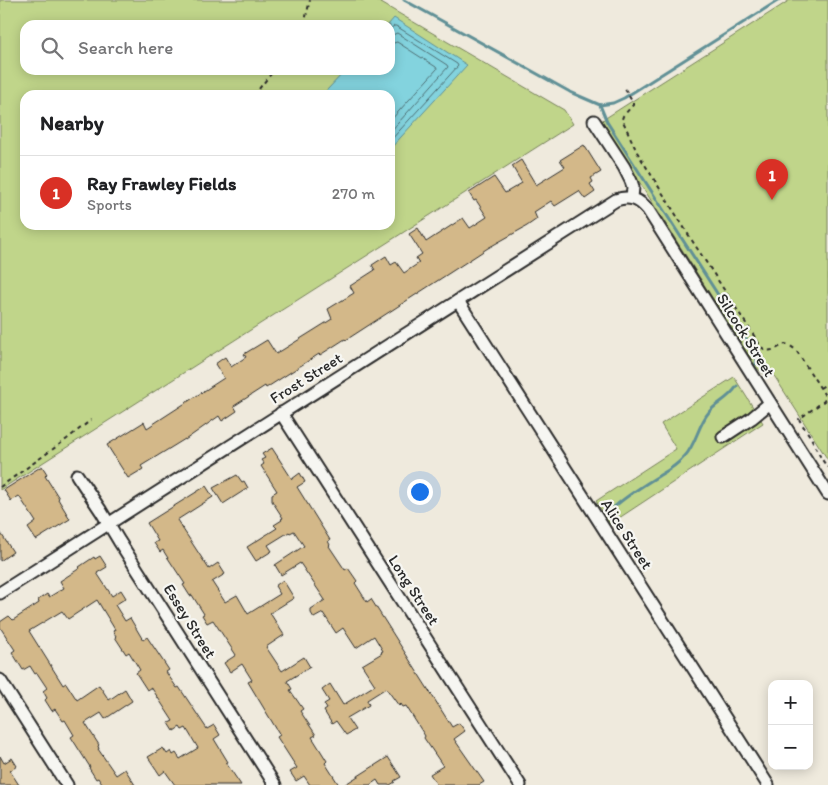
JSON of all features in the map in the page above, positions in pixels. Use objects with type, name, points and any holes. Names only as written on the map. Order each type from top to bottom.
[{"type":"street","points":[[594,121],[631,181],[633,187],[632,198]]},
{"type":"street","name":"Frost Street","points":[[0,592],[616,200],[632,198]]},
{"type":"street","name":"Silcock Street","points":[[632,198],[644,204],[648,210],[828,494]]},
{"type":"street","name":"Alice Street","points":[[458,301],[768,785]]},
{"type":"street","points":[[723,437],[752,418],[770,403]]},
{"type":"street","name":"Long Street","points":[[281,413],[520,785]]},
{"type":"street","name":"Essey Street","points":[[77,475],[275,785]]},
{"type":"street","points":[[0,680],[67,785]]},
{"type":"path","points":[[305,20],[310,0]]},
{"type":"path","points":[[258,90],[270,75]]},
{"type":"path","points":[[626,91],[633,103],[622,119],[636,152],[693,242],[763,349],[772,350],[785,344],[793,347],[825,397],[824,402],[799,419],[828,467]]},
{"type":"path","points":[[820,388],[828,383]]},
{"type":"path","points":[[0,487],[67,440],[91,420]]},
{"type":"green space","points":[[0,0],[376,0],[564,110],[573,124],[0,490]]},
{"type":"green space","points":[[790,0],[828,0],[828,460],[773,374],[764,374],[756,367],[601,121]]},
{"type":"green space","points":[[734,377],[763,423],[610,524],[596,501],[676,449],[661,424]]},
{"type":"water","points":[[394,18],[467,65],[395,144],[395,90],[327,90],[341,75],[395,75],[395,20],[392,20]]},
{"type":"building","points":[[584,145],[601,172],[591,178],[593,182],[590,184],[595,192],[585,199],[579,191],[555,206],[551,201],[534,212],[537,219],[527,226],[488,248],[346,340],[319,354],[266,388],[265,386],[234,406],[237,411],[222,421],[219,416],[185,440],[141,466],[143,469],[128,478],[107,445],[144,422],[147,428],[224,378],[215,364],[225,357],[231,367],[246,357],[244,354],[267,340],[276,354],[332,319],[328,309],[354,293],[350,286],[375,270],[372,265],[386,256],[391,265],[396,262],[404,273],[419,263],[416,258],[422,254],[409,234],[418,228],[426,242],[463,218],[470,228],[487,217],[469,193],[494,177],[505,193],[522,183],[512,166],[521,160],[536,185],[565,167],[560,160]]},
{"type":"building","points":[[272,448],[292,479],[300,473],[305,482],[297,487],[330,540],[328,541],[329,546],[345,570],[348,568],[357,581],[355,583],[367,602],[371,599],[452,727],[459,723],[465,731],[454,739],[484,782],[479,785],[437,785],[430,774],[443,766],[406,706],[403,707],[401,704],[399,706],[386,688],[367,700],[369,705],[347,718],[355,730],[346,735],[336,721],[332,724],[324,711],[327,709],[324,704],[329,701],[322,690],[330,684],[343,705],[375,685],[362,665],[383,651],[374,636],[356,648],[343,628],[336,633],[323,613],[314,618],[311,609],[325,600],[300,563],[281,575],[275,565],[304,546],[294,531],[268,545],[272,551],[256,561],[247,547],[277,528],[274,525],[283,518],[272,501],[272,494],[277,491],[261,466],[264,464],[261,460],[265,458],[262,454]]},
{"type":"building","points":[[42,466],[47,474],[45,476],[70,519],[36,540],[28,528],[36,522],[19,496],[11,501],[4,490]]},
{"type":"building","points":[[237,475],[248,488],[223,504],[213,488]]},
{"type":"building","points":[[206,486],[213,497],[177,520],[209,569],[218,563],[225,574],[212,582],[225,602],[237,595],[248,614],[280,594],[275,586],[283,580],[294,598],[270,613],[284,635],[266,647],[282,671],[304,657],[310,667],[287,681],[292,689],[290,690],[303,709],[300,711],[316,735],[312,737],[327,761],[325,763],[339,785],[310,785],[304,776],[296,781],[290,772],[297,768],[277,737],[280,735],[248,682],[252,680],[242,664],[230,672],[224,663],[236,655],[213,620],[207,623],[202,615],[204,614],[192,595],[190,596],[183,585],[185,584],[163,550],[160,552],[154,543],[158,541],[147,523]]},
{"type":"building","points":[[0,532],[13,552],[0,561]]},
{"type":"building","points":[[100,556],[107,567],[97,573],[112,596],[121,590],[126,598],[115,605],[125,621],[130,618],[143,640],[147,637],[169,670],[166,672],[177,688],[179,687],[207,729],[214,725],[220,735],[214,739],[228,762],[226,763],[241,785],[175,785],[165,771],[160,775],[148,757],[163,748],[167,754],[171,751],[173,755],[176,753],[180,759],[198,748],[186,728],[182,730],[180,727],[174,731],[169,723],[173,721],[151,687],[147,690],[136,673],[140,670],[129,652],[126,654],[115,637],[113,631],[115,630],[97,600],[68,619],[62,611],[29,631],[63,685],[66,683],[77,700],[99,685],[109,700],[125,689],[132,701],[105,719],[101,713],[85,723],[99,745],[98,749],[116,775],[125,769],[135,785],[100,785],[102,784],[98,778],[96,779],[71,737],[74,735],[65,720],[63,721],[55,709],[52,711],[45,700],[47,698],[43,691],[47,688],[37,673],[35,674],[30,666],[23,670],[12,652],[15,650],[0,627],[0,622],[9,616],[13,620],[39,603],[38,600],[47,594],[49,597],[64,588],[60,581],[94,557],[95,559]]},
{"type":"building","points":[[0,756],[4,763],[12,758],[17,766],[10,771],[19,785],[0,785]]},
{"type":"building","points":[[388,757],[401,777],[395,782],[390,785],[380,785],[377,780],[370,785],[344,785]]},
{"type":"waterway","points":[[404,0],[570,92],[600,105],[613,103],[624,98],[779,0]]},
{"type":"waterway","points":[[600,105],[607,122],[756,354],[756,364]]},
{"type":"waterway","points":[[613,508],[630,494],[670,469],[682,459],[692,446],[705,417],[715,406],[730,395],[737,386]]},
{"type":"place","name":"Ray Frawley Fields","points":[[772,200]]}]
